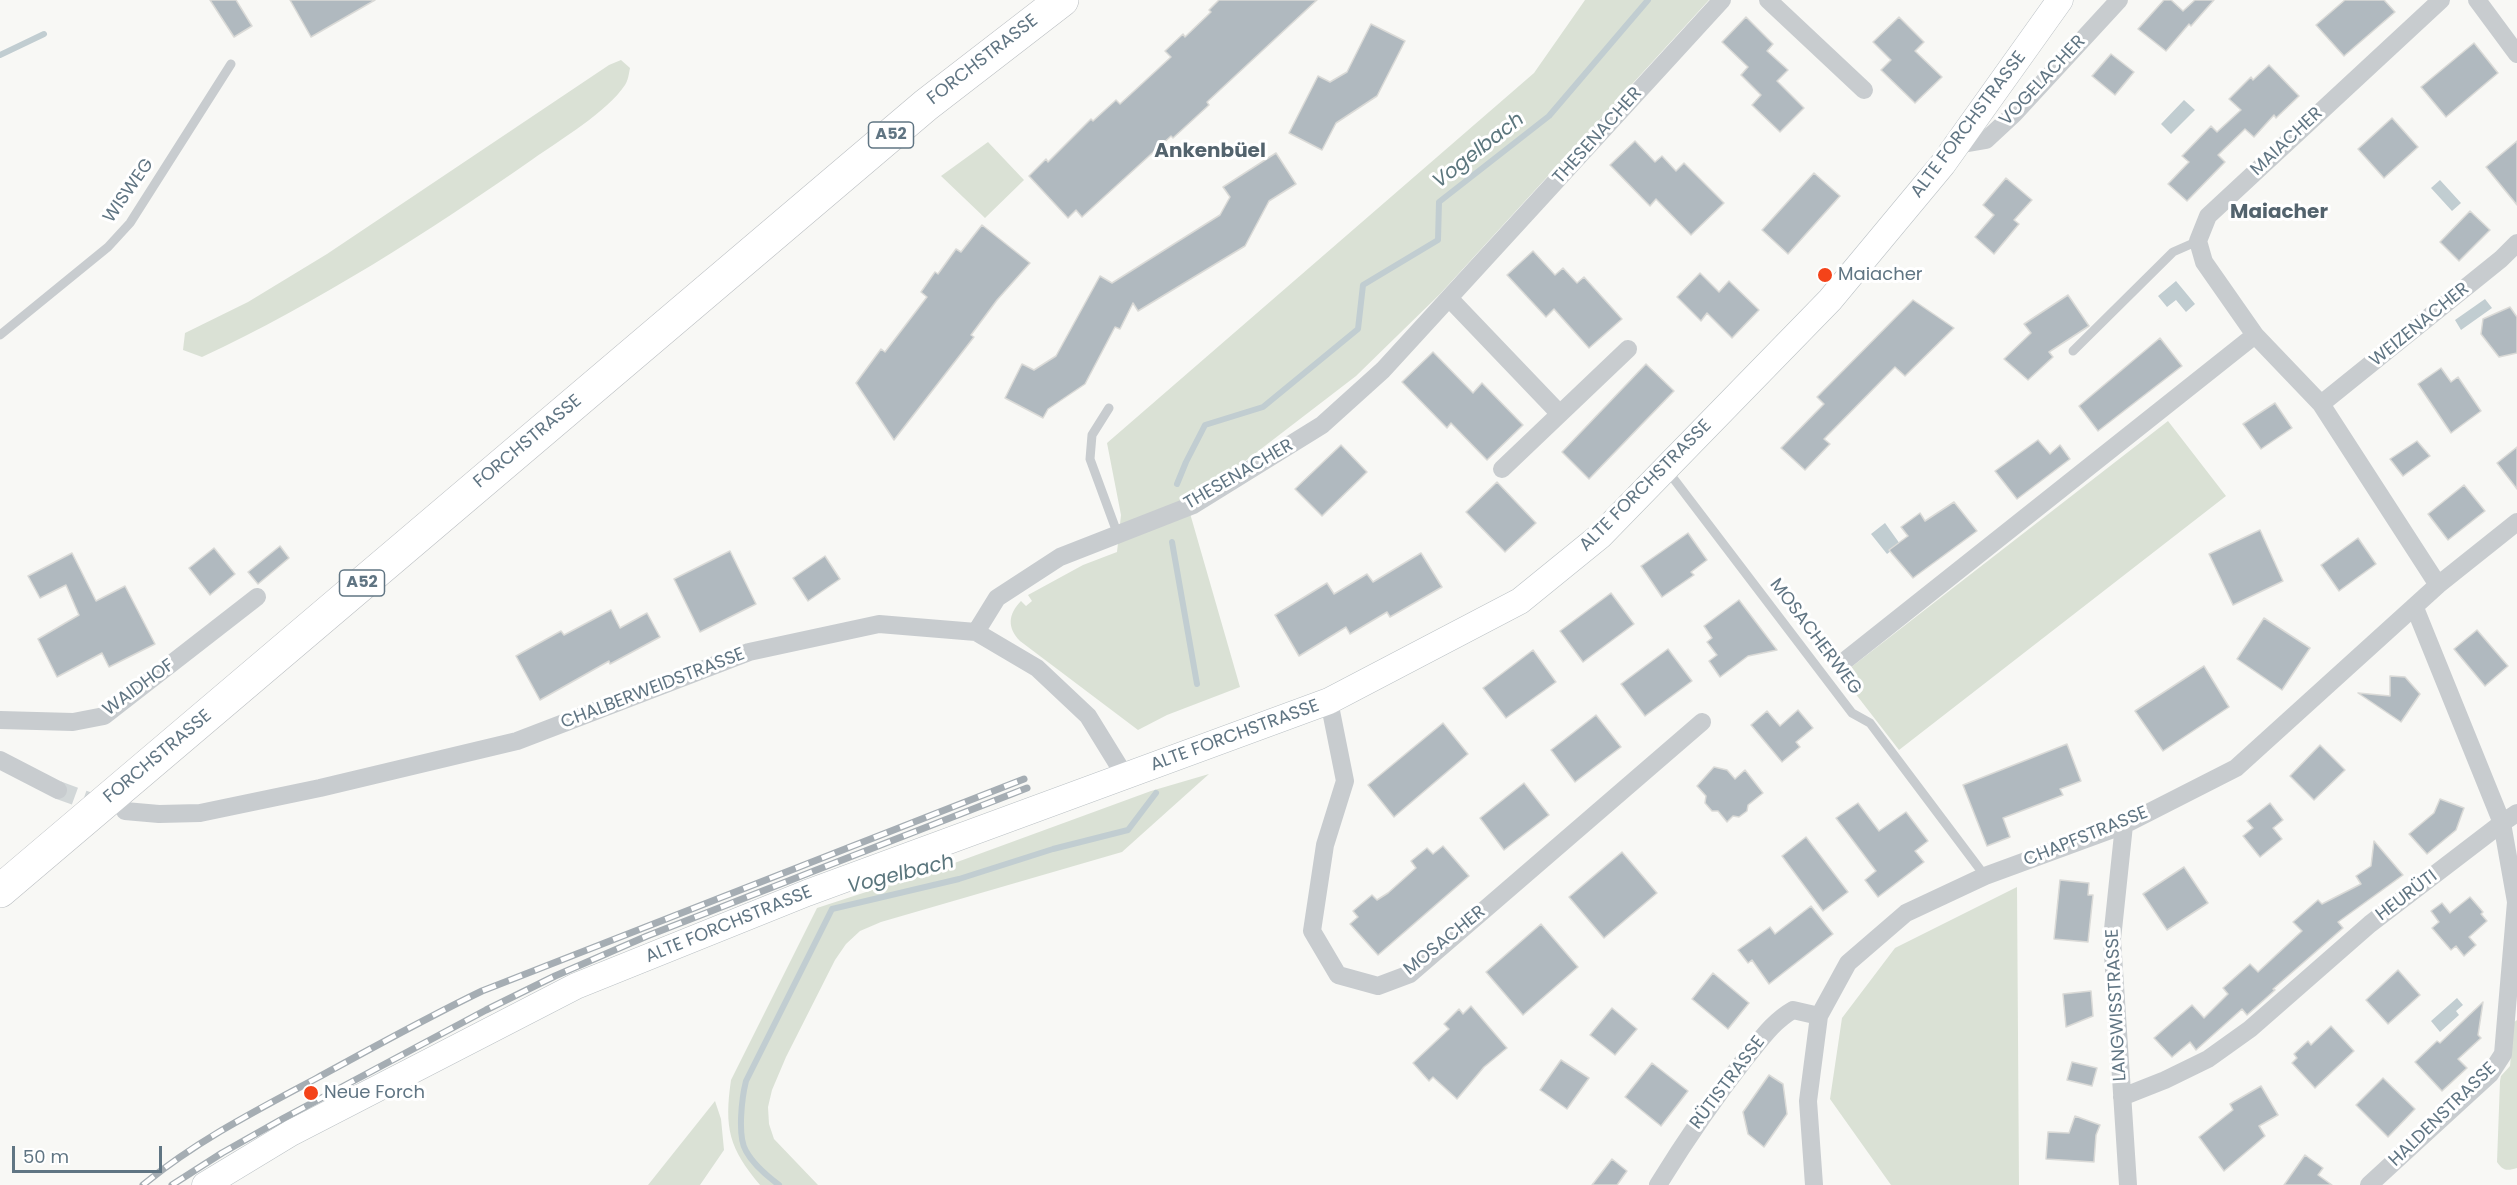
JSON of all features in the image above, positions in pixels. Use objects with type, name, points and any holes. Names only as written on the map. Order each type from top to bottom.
[{"type":"highway","name":"FORCHSTRASSE","points":[[0,872],[871,133],[997,30],[1039,0]]},
{"type":"highway","name":"FORCHSTRASSE","points":[[0,891],[907,121],[964,74],[1062,0]]},
{"type":"street","name":"THESENACHER","points":[[976,632],[997,598],[1060,557],[1192,505],[1322,425],[1383,370],[1722,0]]},
{"type":"street","points":[[1768,0],[1864,90]]},
{"type":"street","name":"ALTE FORCHSTRASSE","points":[[205,1185],[291,1133],[576,986],[807,894],[1329,702],[1520,601],[1599,536],[1830,300],[1958,145],[2060,0]]},
{"type":"street","name":"VOGELACHER","points":[[1958,145],[1986,140],[2014,114],[2119,0]]},
{"type":"street","name":"MAIACHER","points":[[2198,241],[2208,216],[2441,0]]},
{"type":"street","points":[[2477,0],[2517,54]]},
{"type":"street","points":[[2198,241],[2205,262],[2256,335],[2321,404],[2438,585]]},
{"type":"street","name":"WEIZENACHER","points":[[2321,404],[2501,259],[2517,243]]},
{"type":"street","points":[[1449,298],[1559,413]]},
{"type":"street","points":[[1847,659],[2256,335]]},
{"type":"street","points":[[1502,469],[1628,349]]},
{"type":"street","name":"CHAPFSTRASSE","points":[[1814,1185],[1808,1101],[1819,1016],[1848,963],[1906,913],[1985,876],[2124,825],[2236,768],[2438,585],[2517,522]]},
{"type":"street","name":"WAIDHOF","points":[[0,720],[73,722],[104,716],[257,597]]},
{"type":"street","points":[[2415,608],[2502,823]]},
{"type":"street","name":"CHALBERWEIDSTRASSE","points":[[125,811],[159,814],[200,813],[320,788],[517,741],[748,652],[879,624],[976,632],[1037,668],[1088,716],[1125,776]]},
{"type":"street","name":"MOSACHER","points":[[1329,702],[1345,781],[1325,845],[1312,931],[1338,975],[1378,986],[1410,974],[1701,722]]},
{"type":"street","points":[[0,760],[58,790]]},
{"type":"street","name":"HEURÜTI","points":[[2122,1097],[2165,1080],[2208,1059],[2250,1029],[2370,924],[2517,813]]},
{"type":"street","name":"HALDENSTRASSE","points":[[2369,1185],[2490,1074],[2503,1054],[2516,902],[2502,823]]},
{"type":"street","name":"LANGWISSTRASSE","points":[[2124,825],[2112,939],[2128,1185]]},
{"type":"street","name":"RÜTISTRASSE","points":[[1658,1185],[1720,1092],[1770,1028],[1781,1017],[1793,1010],[1819,1016]]},
{"type":"lane","name":"WISWEG","points":[[0,335],[108,247],[130,223],[231,64]]},
{"type":"lane","points":[[2073,351],[2173,252],[2198,241]]},
{"type":"lane","points":[[1109,408],[1092,435],[1090,459],[1118,535]]},
{"type":"lane","name":"MOSACHERWEG","points":[[1666,468],[1852,713],[1870,723],[1985,876]]},
{"type":"shaded area","points":[[1585,0],[1709,0],[1440,294],[1356,376],[1244,462],[1185,496],[1240,687],[1167,715],[1138,730],[1020,641],[1011,626],[1014,611],[1021,601],[1026,606],[1032,601],[1028,595],[1083,565],[1117,552],[1121,515],[1107,443],[1534,73]]},
{"type":"shaded area","points":[[621,60],[630,68],[628,79],[607,105],[569,134],[453,213],[330,290],[245,336],[202,357],[183,350],[185,333],[248,302],[327,254],[609,65]]},
{"type":"shaded area","points":[[2184,100],[2195,110],[2171,134],[2161,124]]},
{"type":"shaded area","points":[[988,142],[1024,180],[985,218],[941,176]]},
{"type":"shaded area","points":[[2440,180],[2461,203],[2452,211],[2431,188]]},
{"type":"shaded area","points":[[2176,281],[2195,304],[2186,312],[2176,300],[2167,307],[2158,296]]},
{"type":"shaded area","points":[[2485,299],[2492,308],[2461,330],[2455,320]]},
{"type":"shaded area","points":[[2168,421],[2226,496],[1899,750],[1841,675]]},
{"type":"shaded area","points":[[1885,523],[1900,544],[1887,554],[1871,534]]},
{"type":"shaded area","points":[[1209,774],[1122,852],[881,922],[860,931],[846,944],[835,960],[786,1057],[772,1090],[768,1107],[769,1124],[774,1139],[818,1185],[760,1185],[741,1160],[731,1137],[728,1111],[731,1080],[817,908],[949,865],[1151,791]]},
{"type":"shaded area","points":[[2017,887],[2019,1185],[1891,1185],[1830,1099],[1842,1018],[1895,948]]},
{"type":"shaded area","points":[[2457,998],[2463,1005],[2456,1011],[2459,1015],[2440,1032],[2431,1021]]},
{"type":"shaded area","points":[[2517,1020],[2517,1168],[2508,1170],[2503,1169],[2497,1162],[2500,1081],[2501,1076],[2510,1066],[2514,1022]]},
{"type":"shaded area","points":[[715,1101],[721,1119],[724,1150],[700,1185],[648,1185]]},
{"type":"building","points":[[210,0],[236,0],[252,26],[234,37]]},
{"type":"building","points":[[290,0],[375,0],[311,37]]},
{"type":"building","points":[[1219,0],[1317,0],[1207,102],[1209,105],[1173,138],[1171,136],[1082,217],[1076,210],[1068,218],[1029,176],[1046,159],[1048,162],[1091,119],[1093,121],[1116,100],[1120,104],[1171,57],[1165,51],[1183,34],[1185,37],[1211,12],[1209,10]]},
{"type":"building","points":[[2164,0],[2171,0],[2183,11],[2195,0],[2214,0],[2166,51],[2138,29]]},
{"type":"building","points":[[2345,0],[2384,0],[2395,12],[2344,56],[2316,25]]},
{"type":"building","points":[[1746,17],[1773,44],[1767,51],[1788,70],[1777,81],[1804,108],[1780,132],[1752,105],[1761,95],[1741,75],[1748,67],[1722,42]]},
{"type":"building","points":[[1899,17],[1924,42],[1915,51],[1942,77],[1915,103],[1881,70],[1891,60],[1873,42]]},
{"type":"building","points":[[1371,24],[1405,41],[1377,96],[1336,123],[1322,150],[1289,133],[1318,76],[1330,82],[1347,72]]},
{"type":"building","points":[[2474,43],[2498,73],[2446,117],[2421,87]]},
{"type":"building","points":[[2111,54],[2134,72],[2115,95],[2092,76]]},
{"type":"building","points":[[2269,65],[2299,96],[2276,118],[2274,115],[2254,137],[2245,129],[2218,155],[2225,162],[2187,201],[2168,184],[2189,162],[2182,156],[2211,126],[2217,132],[2241,110],[2229,99],[2251,77],[2253,80]]},
{"type":"building","points":[[2392,118],[2418,147],[2384,178],[2358,149]]},
{"type":"building","points":[[1635,141],[1655,162],[1662,156],[1676,171],[1684,163],[1724,203],[1691,235],[1656,199],[1650,206],[1610,165]]},
{"type":"building","points":[[2517,141],[2517,205],[2486,167]]},
{"type":"building","points":[[1276,153],[1296,184],[1269,201],[1245,246],[1138,311],[1133,303],[1120,329],[1115,327],[1085,384],[1048,409],[1043,418],[1005,398],[1022,364],[1034,370],[1056,356],[1100,276],[1112,283],[1220,215],[1230,197],[1223,187]]},
{"type":"building","points":[[1814,173],[1840,196],[1788,254],[1762,230]]},
{"type":"building","points":[[2006,178],[2032,200],[2014,220],[2019,224],[1994,254],[1975,237],[1994,215],[1983,205]]},
{"type":"building","points":[[2470,211],[2490,230],[2459,261],[2440,242]]},
{"type":"building","points":[[982,225],[1030,263],[997,300],[971,335],[974,337],[894,440],[856,383],[881,349],[885,352],[927,297],[921,292],[935,272],[938,274],[956,249],[961,252]]},
{"type":"building","points":[[1533,251],[1555,275],[1563,268],[1577,283],[1584,277],[1622,319],[1589,348],[1554,309],[1546,317],[1507,275]]},
{"type":"building","points":[[1700,273],[1719,292],[1729,281],[1759,310],[1732,338],[1707,313],[1701,321],[1677,297]]},
{"type":"building","points":[[2068,295],[2089,326],[2049,352],[2053,357],[2028,380],[2004,359],[2031,333],[2024,324]]},
{"type":"building","points":[[1913,300],[1954,328],[1905,376],[1895,367],[1824,439],[1830,444],[1805,470],[1781,448],[1824,404],[1817,397]]},
{"type":"building","points":[[2510,307],[2517,317],[2517,353],[2499,357],[2481,334],[2483,319]]},
{"type":"building","points":[[2160,338],[2182,366],[2098,431],[2079,406]]},
{"type":"building","points":[[1433,352],[1473,393],[1482,383],[1523,425],[1487,460],[1451,423],[1447,428],[1402,382]]},
{"type":"building","points":[[1646,364],[1674,391],[1589,479],[1562,452]]},
{"type":"building","points":[[2441,368],[2451,382],[2458,377],[2481,411],[2451,433],[2418,384]]},
{"type":"building","points":[[2275,403],[2292,428],[2261,449],[2243,424]]},
{"type":"building","points":[[2038,440],[2050,454],[2060,445],[2070,459],[2017,499],[1995,471]]},
{"type":"building","points":[[2417,441],[2430,456],[2403,476],[2390,459]]},
{"type":"building","points":[[1341,445],[1367,472],[1322,516],[1295,489]]},
{"type":"building","points":[[2517,447],[2517,489],[2497,463]]},
{"type":"building","points":[[1497,482],[1536,523],[1505,552],[1466,512]]},
{"type":"building","points":[[2464,485],[2485,511],[2448,540],[2428,514]]},
{"type":"building","points":[[1954,502],[1977,531],[1913,578],[1889,550],[1908,536],[1901,527],[1920,513],[1925,521]]},
{"type":"building","points":[[2260,530],[2283,581],[2233,605],[2209,554]]},
{"type":"building","points":[[1688,533],[1707,560],[1691,572],[1694,575],[1662,597],[1641,566]]},
{"type":"building","points":[[2358,538],[2376,564],[2339,591],[2321,565]]},
{"type":"building","points":[[280,546],[289,558],[258,584],[248,572]]},
{"type":"building","points":[[214,548],[235,574],[210,595],[189,568]]},
{"type":"building","points":[[730,551],[756,604],[700,632],[674,579]]},
{"type":"building","points":[[72,553],[96,601],[125,586],[155,644],[109,667],[102,653],[57,677],[38,639],[79,615],[66,585],[40,598],[28,576]]},
{"type":"building","points":[[1421,553],[1442,587],[1390,617],[1387,612],[1350,634],[1346,627],[1299,656],[1275,615],[1327,583],[1334,594],[1367,574],[1373,582]]},
{"type":"building","points":[[825,556],[840,579],[808,601],[793,578]]},
{"type":"building","points":[[1611,593],[1634,624],[1583,662],[1560,631]]},
{"type":"building","points":[[1739,600],[1777,650],[1748,656],[1720,677],[1709,661],[1717,655],[1707,642],[1712,638],[1704,626]]},
{"type":"building","points":[[611,610],[620,628],[647,613],[660,637],[610,664],[609,661],[540,700],[516,656],[561,631],[564,635]]},
{"type":"building","points":[[2264,618],[2310,648],[2282,690],[2237,659]]},
{"type":"building","points":[[2477,630],[2508,666],[2485,686],[2454,649]]},
{"type":"building","points":[[1668,649],[1692,681],[1645,716],[1621,684]]},
{"type":"building","points":[[1533,650],[1556,682],[1506,718],[1483,688]]},
{"type":"building","points":[[2204,666],[2229,707],[2163,751],[2135,711]]},
{"type":"building","points":[[2390,676],[2405,677],[2420,694],[2401,722],[2358,693],[2390,696]]},
{"type":"building","points":[[1798,710],[1813,728],[1796,742],[1800,747],[1782,762],[1751,725],[1767,711],[1780,726]]},
{"type":"building","points":[[1596,715],[1621,747],[1575,782],[1551,750]]},
{"type":"building","points":[[1443,723],[1468,754],[1394,817],[1368,785]]},
{"type":"building","points":[[2067,744],[2081,781],[2060,789],[2063,795],[2003,818],[2010,837],[1987,846],[1963,785]]},
{"type":"building","points":[[2320,745],[2345,770],[2314,800],[2290,776]]},
{"type":"building","points":[[1714,767],[1727,770],[1735,779],[1745,770],[1763,793],[1748,805],[1747,811],[1739,817],[1733,816],[1727,822],[1718,811],[1712,811],[1705,803],[1706,796],[1697,786]]},
{"type":"building","points":[[1524,783],[1549,815],[1504,850],[1480,818]]},
{"type":"building","points":[[2440,799],[2464,808],[2456,830],[2427,854],[2409,834],[2434,813]]},
{"type":"building","points":[[1858,803],[1879,831],[1906,812],[1928,841],[1915,851],[1924,862],[1878,897],[1865,880],[1876,871],[1836,818]]},
{"type":"building","points":[[2270,803],[2283,820],[2273,828],[2282,839],[2260,857],[2243,836],[2253,828],[2247,821]]},
{"type":"building","points":[[1806,837],[1848,892],[1823,911],[1782,856]]},
{"type":"building","points":[[2374,841],[2403,875],[2338,922],[2343,928],[2273,989],[2275,990],[2247,1015],[2242,1009],[2196,1050],[2190,1042],[2172,1057],[2154,1038],[2192,1005],[2204,1018],[2228,994],[2223,988],[2250,964],[2258,972],[2302,931],[2293,922],[2318,900],[2322,904],[2361,884],[2356,876],[2371,866]]},
{"type":"building","points":[[1443,846],[1469,876],[1378,955],[1350,924],[1358,917],[1353,911],[1372,895],[1377,900],[1388,893],[1416,868],[1411,861],[1427,848],[1433,854]]},
{"type":"building","points":[[1622,852],[1657,893],[1604,938],[1569,897]]},
{"type":"building","points":[[2184,867],[2208,903],[2167,930],[2143,894]]},
{"type":"building","points":[[2060,880],[2089,883],[2088,895],[2093,895],[2088,942],[2054,939]]},
{"type":"building","points":[[2470,897],[2483,912],[2481,914],[2487,921],[2469,937],[2476,945],[2464,956],[2456,946],[2451,950],[2432,928],[2439,922],[2431,911],[2442,903],[2450,913]]},
{"type":"building","points":[[1811,906],[1833,934],[1769,984],[1752,960],[1748,963],[1738,950],[1770,927],[1775,934]]},
{"type":"building","points":[[1541,924],[1578,967],[1523,1015],[1486,972]]},
{"type":"building","points":[[2398,970],[2420,995],[2388,1024],[2366,1000]]},
{"type":"building","points":[[1713,973],[1749,1003],[1728,1029],[1692,999]]},
{"type":"building","points":[[2091,991],[2093,1016],[2066,1027],[2063,994]]},
{"type":"building","points":[[2483,1002],[2478,1035],[2481,1038],[2458,1059],[2467,1068],[2442,1091],[2415,1062],[2437,1041],[2440,1043]]},
{"type":"building","points":[[1471,1006],[1507,1048],[1484,1067],[1457,1099],[1433,1077],[1429,1081],[1413,1063],[1449,1029],[1444,1024],[1459,1009],[1463,1014]]},
{"type":"building","points":[[1612,1008],[1637,1029],[1615,1055],[1590,1035]]},
{"type":"building","points":[[2331,1026],[2354,1051],[2315,1088],[2292,1063],[2297,1058],[2294,1054],[2308,1041],[2311,1045]]},
{"type":"building","points":[[1561,1060],[1589,1078],[1567,1109],[1540,1090]]},
{"type":"building","points":[[2072,1062],[2097,1068],[2092,1086],[2067,1080]]},
{"type":"building","points":[[1652,1063],[1688,1091],[1661,1126],[1625,1097]]},
{"type":"building","points":[[1769,1075],[1783,1084],[1787,1114],[1764,1147],[1748,1134],[1743,1112]]},
{"type":"building","points":[[2383,1078],[2415,1109],[2388,1137],[2356,1105]]},
{"type":"building","points":[[2261,1086],[2278,1115],[2259,1126],[2265,1136],[2224,1171],[2199,1137],[2233,1110],[2230,1104]]},
{"type":"building","points":[[2075,1116],[2100,1125],[2096,1135],[2094,1162],[2046,1159],[2048,1132],[2069,1133]]},
{"type":"building","points":[[2305,1155],[2323,1168],[2318,1175],[2332,1185],[2284,1185]]},
{"type":"building","points":[[1612,1159],[1627,1171],[1617,1185],[1592,1185]]},
{"type":"waterway","name":"Vogelbach","points":[[1177,484],[1205,425],[1263,407],[1358,329],[1363,285],[1438,240],[1439,202],[1549,116],[1648,0]]},
{"type":"waterway","points":[[0,55],[44,34]]},
{"type":"waterway","name":"Vogelbach","points":[[1172,542],[1197,684]]},
{"type":"waterway","name":"Vogelbach","points":[[779,1185],[756,1165],[743,1144],[741,1116],[744,1088],[832,909],[959,879],[1053,849],[1128,830],[1156,793]]},
{"type":"tunnel","points":[[58,790],[105,807]]},
{"type":"railway","points":[[143,1185],[184,1154],[227,1127],[399,1033],[482,991],[1024,779]]},
{"type":"railway","points":[[172,1185],[284,1118],[486,1010],[555,976],[647,936],[1027,788]]},
{"type":"place","name":"Maiacher","points":[[1825,275]]},
{"type":"place","name":"Neue Forch","points":[[311,1093]]},
{"type":"district","name":"Ankenbüel","points":[[1210,152]]},
{"type":"district","name":"Maiacher","points":[[2279,213]]}]
